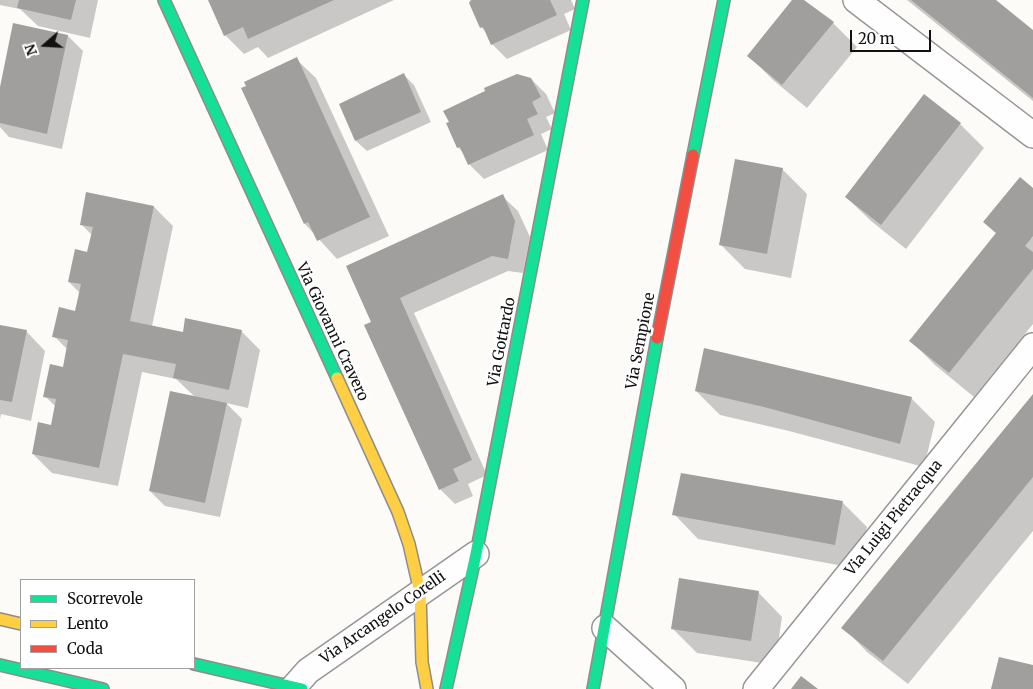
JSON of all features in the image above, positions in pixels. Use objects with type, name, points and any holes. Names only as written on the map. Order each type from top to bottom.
[{"type":"street","name":"Via Giovanni Cravero","points":[[164,0],[392,498],[409,544],[420,592],[422,662],[427,689]]},
{"type":"street","name":"Via Gottardo","points":[[446,689],[460,618],[476,554],[583,0]]},
{"type":"street","name":"Via Sempione","points":[[592,689],[605,628],[644,401],[724,0]]},
{"type":"street","points":[[856,0],[1033,135]]},
{"type":"street","name":"Via Luigi Pietracqua","points":[[756,689],[1033,346]]},
{"type":"street","name":"Via Arcangelo Corelli","points":[[195,664],[296,688],[308,670],[476,554]]},
{"type":"street","points":[[0,619],[20,624]]},
{"type":"street","points":[[605,628],[673,689]]},
{"type":"street","points":[[0,665],[103,689]]},
{"type":"building","points":[[19,0],[76,0],[71,20],[17,8]]},
{"type":"building","points":[[208,0],[334,0],[248,39],[243,27],[224,36]]},
{"type":"building","points":[[471,0],[550,0],[557,15],[491,45],[483,27],[480,28],[469,3]]},
{"type":"building","points":[[792,0],[804,0],[834,22],[782,85],[747,56]]},
{"type":"building","points":[[911,0],[996,0],[1033,30],[1033,98]]},
{"type":"building","points":[[13,23],[68,35],[47,134],[0,123],[0,87]]},
{"type":"building","points":[[297,57],[370,217],[317,241],[308,222],[304,224],[241,88],[246,86],[244,82]]},
{"type":"building","points":[[404,73],[421,112],[355,141],[339,104]]},
{"type":"building","points":[[517,74],[531,78],[541,97],[532,102],[538,114],[527,119],[534,135],[468,165],[460,147],[457,148],[446,123],[449,122],[443,111],[485,91],[484,88]]},
{"type":"building","points":[[924,94],[961,123],[881,225],[845,197]]},
{"type":"building","points":[[735,159],[783,168],[767,254],[719,245]]},
{"type":"building","points":[[1020,177],[1033,188],[1033,236],[1025,246],[1033,252],[1033,269],[949,373],[909,341],[996,233],[983,222]]},
{"type":"building","points":[[86,192],[154,206],[130,321],[183,332],[185,318],[242,330],[229,390],[173,378],[176,364],[123,354],[99,468],[32,454],[38,422],[51,425],[56,399],[43,397],[50,364],[63,367],[68,340],[52,337],[59,307],[75,311],[81,284],[68,282],[75,249],[87,252],[93,227],[80,225]]},
{"type":"building","points":[[503,194],[515,221],[508,259],[492,256],[400,298],[472,460],[453,469],[459,481],[439,490],[364,325],[371,322],[346,266]]},
{"type":"building","points":[[0,325],[27,330],[12,402],[0,400]]},
{"type":"building","points":[[704,348],[912,397],[900,444],[764,407],[695,391]]},
{"type":"building","points":[[170,391],[227,403],[205,503],[149,491]]},
{"type":"building","points":[[1033,394],[1033,477],[883,661],[841,628]]},
{"type":"building","points":[[681,473],[843,501],[835,545],[672,515]]},
{"type":"building","points":[[679,578],[759,591],[751,641],[671,629]]},
{"type":"building","points":[[999,657],[1033,665],[1033,689],[991,689]]},
{"type":"building","points":[[801,676],[818,689],[791,689]]},
{"type":"traffic: fast","points":[[164,0],[337,378]]},
{"type":"traffic: fast","points":[[446,689],[476,554],[583,0]]},
{"type":"traffic: fast","points":[[693,155],[724,0]]},
{"type":"traffic: fast","points":[[593,689],[657,338]]},
{"type":"traffic: fast","points":[[195,664],[302,689]]},
{"type":"traffic: fast","points":[[0,665],[103,689]]},
{"type":"traffic: slow","points":[[337,378],[398,512],[409,544],[420,592],[422,662],[427,689]]},
{"type":"traffic: slow","points":[[0,619],[20,624]]},
{"type":"traffic: jam","points":[[657,338],[693,155]]}]
